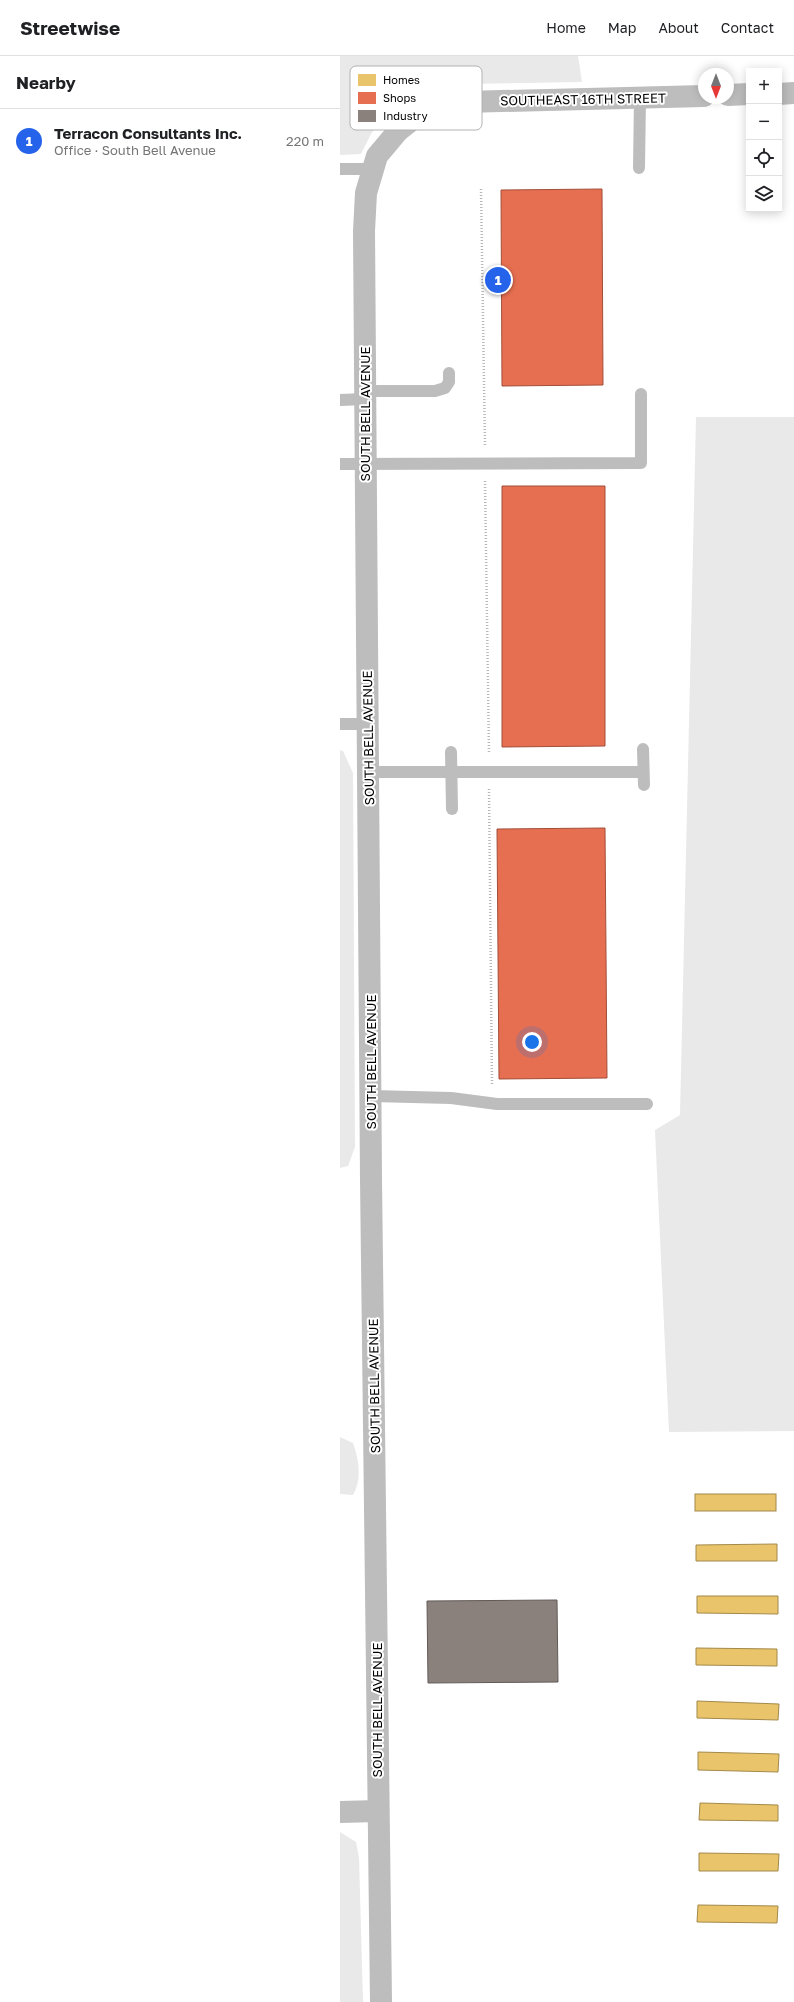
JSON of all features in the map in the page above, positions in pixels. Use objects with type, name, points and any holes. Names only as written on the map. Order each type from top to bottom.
[{"type":"street","points":[[782,94],[794,93]]},
{"type":"street","points":[[734,95],[746,94]]},
{"type":"street","name":"SOUTHEAST 16TH STREET","points":[[482,102],[698,96]]},
{"type":"street","name":"SOUTH BELL AVENUE","points":[[381,2002],[364,231],[366,193],[378,156],[398,131]]},
{"type":"street","points":[[340,1812],[378,1811]]},
{"type":"lane","points":[[639,168],[640,97]]},
{"type":"lane","points":[[340,168],[374,168]]},
{"type":"lane","points":[[340,400],[365,395],[445,388],[449,382],[449,373]]},
{"type":"lane","points":[[340,464],[641,463],[641,394]]},
{"type":"lane","points":[[340,724],[368,724]]},
{"type":"lane","points":[[644,749],[644,785]]},
{"type":"lane","points":[[451,752],[452,809]]},
{"type":"lane","points":[[369,772],[644,772]]},
{"type":"lane","points":[[372,1096],[451,1098],[492,1103],[647,1104]]},
{"type":"path","points":[[489,772],[492,1103]]},
{"type":"shaded area","points":[[340,56],[578,56],[582,82],[482,84],[482,66],[350,66],[350,130],[374,130],[361,154],[340,155]]},
{"type":"shaded area","points":[[696,417],[794,417],[794,1431],[669,1432],[655,1130],[680,1115]]},
{"type":"shaded area","points":[[340,750],[343,751],[353,773],[355,1147],[348,1166],[340,1168]]},
{"type":"shaded area","points":[[340,1437],[353,1443],[357,1456],[359,1476],[353,1495],[340,1494]]},
{"type":"shaded area","points":[[340,1832],[356,1842],[359,1858],[363,2002],[340,2002]]},
{"type":"building: Homes","points":[[695,1494],[776,1494],[776,1511],[695,1511]]},
{"type":"building: Homes","points":[[777,1544],[777,1561],[696,1561],[696,1545]]},
{"type":"building: Homes","points":[[697,1596],[778,1596],[778,1614],[697,1613]]},
{"type":"building: Homes","points":[[696,1648],[777,1649],[777,1666],[696,1665]]},
{"type":"building: Homes","points":[[697,1701],[779,1704],[778,1720],[697,1718]]},
{"type":"building: Homes","points":[[698,1752],[779,1754],[778,1772],[698,1770]]},
{"type":"building: Homes","points":[[700,1803],[778,1805],[778,1821],[699,1820]]},
{"type":"building: Homes","points":[[699,1853],[779,1854],[778,1871],[699,1871]]},
{"type":"building: Homes","points":[[698,1905],[778,1906],[777,1923],[697,1922]]},
{"type":"building: Shops","points":[[602,189],[603,385],[502,386],[501,190]]},
{"type":"building: Shops","points":[[502,486],[605,486],[605,746],[502,747]]},
{"type":"building: Shops","points":[[605,828],[607,1078],[499,1079],[497,829]]},
{"type":"building: Industry","points":[[557,1600],[558,1682],[428,1683],[427,1601]]},
{"type":"place","name":"Terracon Consultants Inc.","points":[[498,280]]}]
